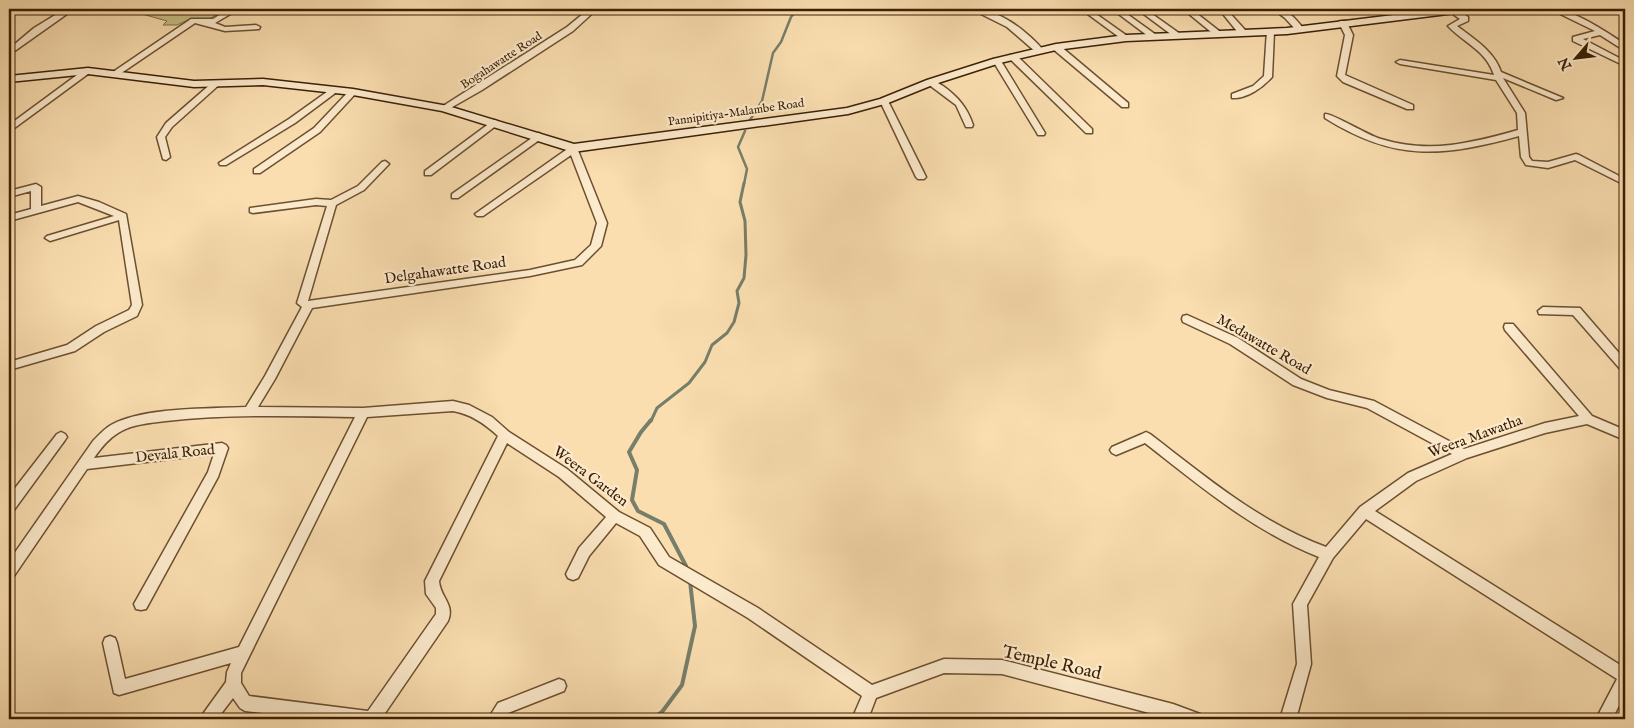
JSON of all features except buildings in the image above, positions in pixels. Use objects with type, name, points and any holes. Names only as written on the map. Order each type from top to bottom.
[{"type":"street","points":[[9,53],[38,30],[70,9]]},
{"type":"street","points":[[205,23],[217,21],[232,10],[244,12],[262,9]]},
{"type":"street","name":"Bogahawatte Road","points":[[444,108],[479,88],[570,29],[593,9]]},
{"type":"street","points":[[974,9],[1005,22],[1025,35],[1040,51]]},
{"type":"street","points":[[1085,9],[1126,38]]},
{"type":"street","points":[[1116,9],[1154,37]]},
{"type":"street","points":[[1141,9],[1179,36]]},
{"type":"street","points":[[1187,9],[1219,34]]},
{"type":"street","points":[[1222,9],[1243,33]]},
{"type":"street","points":[[1277,9],[1288,16],[1299,28]]},
{"type":"street","points":[[1554,9],[1601,32],[1625,47]]},
{"type":"street","points":[[1618,9],[1625,11]]},
{"type":"street","points":[[1458,10],[1465,19],[1452,26],[1483,50],[1494,63],[1498,75],[1521,113],[1525,157],[1529,163],[1548,165],[1576,157],[1625,182]]},
{"type":"street","name":"Pannipitiya-Malambe Road","points":[[9,79],[88,71],[194,84],[263,82],[353,92],[444,108],[573,148],[848,111],[884,101],[931,82],[1013,56],[1056,46],[1126,38],[1270,32],[1458,10]]},
{"type":"street","points":[[114,74],[194,21],[225,28],[256,27]]},
{"type":"street","points":[[1343,23],[1349,35],[1342,76],[1346,80],[1410,107]]},
{"type":"street","points":[[1235,96],[1256,88],[1268,77],[1270,32]]},
{"type":"street","points":[[1601,32],[1576,39],[1625,64]]},
{"type":"street","points":[[1056,46],[1124,105]]},
{"type":"street","points":[[1013,56],[1088,131]]},
{"type":"street","points":[[997,61],[1041,133]]},
{"type":"street","points":[[1400,62],[1498,75],[1559,98]]},
{"type":"street","points":[[9,129],[88,71]]},
{"type":"street","points":[[931,82],[956,100],[965,110],[969,125]]},
{"type":"street","points":[[166,157],[161,137],[169,125],[216,84]]},
{"type":"street","points":[[223,163],[292,121],[334,91]]},
{"type":"street","points":[[257,171],[317,130],[353,92]]},
{"type":"street","points":[[884,101],[921,177]]},
{"type":"street","points":[[9,117],[29,114]]},
{"type":"street","points":[[1328,116],[1349,130],[1388,145],[1419,151],[1462,148],[1522,132]]},
{"type":"street","points":[[428,173],[494,123]]},
{"type":"street","points":[[455,196],[539,136]]},
{"type":"street","points":[[480,214],[567,155],[573,148]]},
{"type":"street","name":"Delgahawatte Road","points":[[308,305],[530,273],[578,263],[596,246],[602,223],[573,148]]},
{"type":"street","points":[[253,210],[316,202],[332,204],[361,188],[385,164]]},
{"type":"street","points":[[9,194],[36,187],[36,211]]},
{"type":"street","points":[[9,218],[78,200],[96,204],[123,216]]},
{"type":"street","points":[[250,411],[308,305],[302,303],[332,204]]},
{"type":"street","points":[[50,238],[123,216]]},
{"type":"street","points":[[9,366],[71,348],[100,329],[133,313],[137,305],[123,216]]},
{"type":"street","points":[[1543,311],[1576,311],[1625,367]]},
{"type":"street","name":"Medawatte Road","points":[[1187,320],[1234,341],[1297,382],[1327,394],[1370,404],[1463,454]]},
{"type":"street","points":[[1508,327],[1588,419],[1625,435]]},
{"type":"street","name":"Weera Garden","points":[[83,464],[97,444],[114,429],[137,420],[250,411],[363,413],[453,406],[465,408],[488,420],[505,435],[563,473],[614,516],[645,532],[664,561],[753,613],[871,693]]},
{"type":"street","points":[[208,719],[233,685],[234,672],[363,413]]},
{"type":"street","name":"Weera Mawatha","points":[[1288,719],[1304,664],[1300,604],[1328,554],[1365,511],[1412,478],[1463,454],[1545,428],[1588,419]]},
{"type":"street","points":[[233,685],[245,703],[372,719],[443,616],[443,606],[433,594],[432,581],[505,435]]},
{"type":"street","points":[[9,506],[61,437]]},
{"type":"street","points":[[1116,450],[1146,438],[1250,516],[1301,546],[1328,554]]},
{"type":"street","name":"Devala Road","points":[[83,464],[222,448],[214,473],[141,604]]},
{"type":"street","points":[[9,572],[83,464]]},
{"type":"street","points":[[1365,511],[1625,677],[1604,719]]},
{"type":"street","points":[[573,574],[584,552],[614,516]]},
{"type":"street","points":[[110,643],[119,688],[244,652]]},
{"type":"street","name":"Temple Road","points":[[871,693],[944,666],[1002,667],[1195,719]]},
{"type":"street","points":[[496,719],[503,708],[559,686]]},
{"type":"street","points":[[860,719],[871,693]]},
{"type":"shaded area","points":[[150,9],[208,9],[203,13],[216,15],[209,19],[190,19],[177,25],[163,25],[167,21],[142,14]]},
{"type":"waterway","points":[[750,120],[762,101],[773,53],[781,42],[791,17],[798,9]]},
{"type":"waterway","points":[[744,184],[747,169],[738,147],[745,131]]},
{"type":"waterway","points":[[651,421],[657,408],[689,383],[705,362],[712,345],[727,333],[734,322],[739,303],[737,291],[744,278],[746,255],[745,221],[740,202],[744,183]]},
{"type":"waterway","points":[[651,420],[629,452],[637,470],[632,500],[638,511],[664,524],[686,566]]},
{"type":"waterway","points":[[652,719],[662,712],[682,685],[695,626],[690,581]]}]
